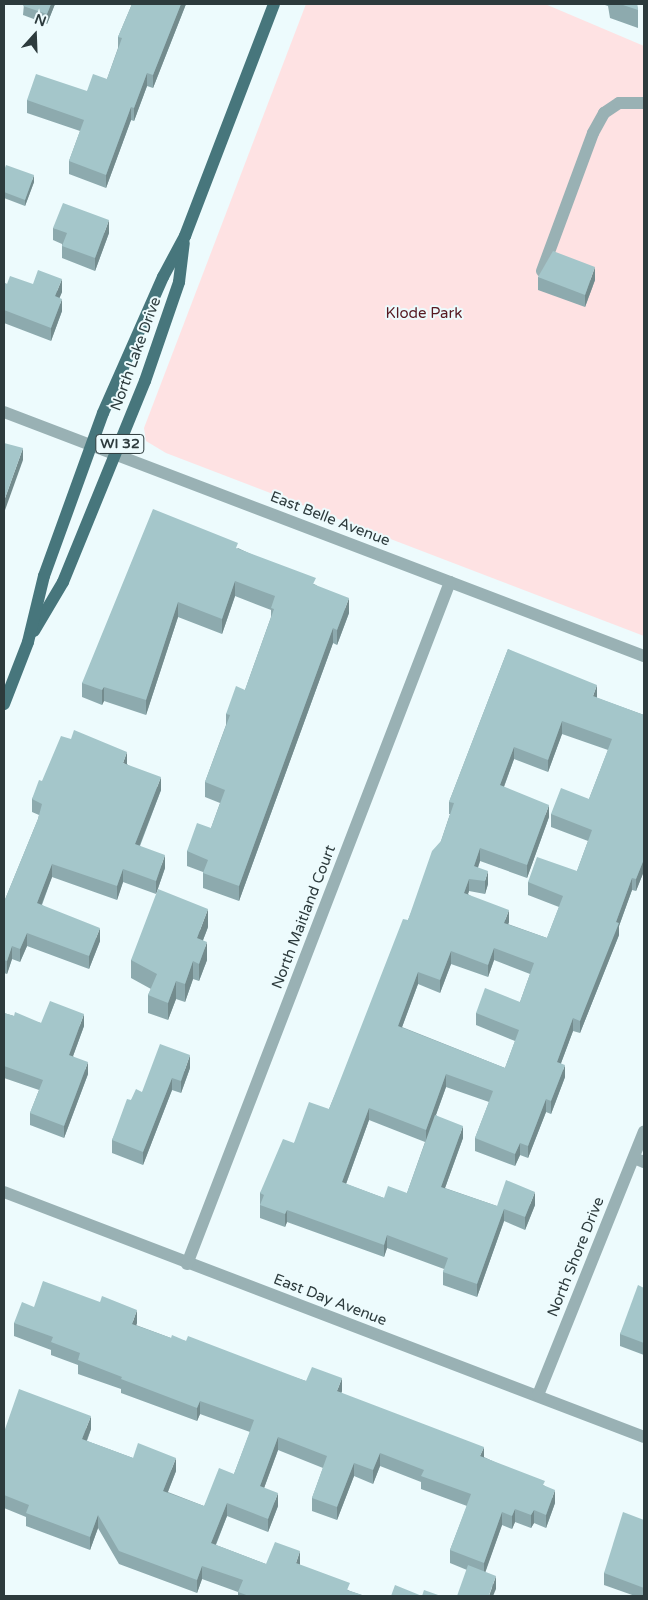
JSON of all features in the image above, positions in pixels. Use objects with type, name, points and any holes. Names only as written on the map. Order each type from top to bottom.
[{"type":"main road","name":"North Lake Drive","points":[[4,704],[28,642],[44,576],[91,445],[163,277],[185,236],[274,4]]},
{"type":"main road","name":"North Lake Drive","points":[[28,642],[63,582],[116,454],[179,282],[185,236]]},
{"type":"street","points":[[542,271],[593,133],[604,113],[618,103],[644,104]]},
{"type":"street","name":"East Belle Avenue","points":[[4,412],[644,656]]},
{"type":"street","name":"North Maitland Court","points":[[188,1264],[450,582]]},
{"type":"street","name":"North Shore Drive","points":[[538,1395],[639,1160],[644,1131]]},
{"type":"street","name":"East Day Avenue","points":[[4,1192],[644,1437]]},
{"type":"green space","name":"Klode Park","points":[[306,4],[545,4],[644,46],[644,636],[166,453],[146,441],[144,428]]},
{"type":"building","points":[[24,4],[51,4],[47,14],[23,6]]},
{"type":"building","points":[[132,4],[181,4],[153,75],[147,73],[134,108],[131,107],[106,175],[69,161],[84,120],[27,100],[36,74],[87,91],[93,74],[107,79],[122,38],[118,37]]},
{"type":"building","points":[[620,4],[637,4],[638,10]]},
{"type":"building","points":[[6,165],[34,175],[25,200],[4,192],[4,171]]},
{"type":"building","points":[[63,203],[109,220],[95,258],[62,246],[67,233],[53,228]]},
{"type":"building","points":[[553,251],[595,267],[585,295],[538,277]]},
{"type":"building","points":[[38,270],[62,279],[55,296],[62,299],[51,328],[4,310],[4,283],[7,284],[10,276],[33,284]]},
{"type":"building","points":[[4,443],[23,448],[4,501]]},
{"type":"building","points":[[153,509],[238,543],[236,548],[316,578],[313,584],[349,598],[337,630],[333,628],[239,886],[203,873],[208,860],[187,851],[197,823],[211,828],[225,790],[205,782],[230,715],[226,714],[236,686],[245,690],[274,609],[271,608],[275,596],[235,581],[222,619],[178,602],[146,700],[104,687],[102,690],[82,683]]},
{"type":"building","points":[[508,649],[597,685],[593,696],[644,715],[644,859],[636,879],[632,878],[616,922],[619,923],[580,1021],[573,1018],[557,1062],[565,1065],[551,1101],[546,1099],[528,1146],[520,1143],[515,1154],[475,1138],[493,1091],[446,1074],[426,1130],[369,1108],[342,1182],[384,1198],[388,1186],[407,1193],[435,1115],[463,1126],[441,1187],[497,1206],[506,1180],[535,1192],[525,1217],[504,1209],[477,1284],[443,1272],[448,1258],[387,1235],[384,1245],[287,1210],[285,1214],[260,1205],[264,1195],[260,1193],[283,1139],[294,1143],[309,1102],[329,1109],[403,919],[408,920],[432,851],[441,841],[454,803],[449,802]],"holes":[[[562,721],[612,739],[589,799],[561,788],[551,814],[592,830],[577,871],[537,857],[528,882],[563,896],[547,938],[504,923],[509,910],[464,893],[469,879],[485,881],[488,871],[474,866],[480,848],[527,865],[549,805],[500,785],[514,747],[548,760]],[[494,948],[534,963],[520,1002],[485,988],[476,1013],[519,1030],[505,1068],[398,1026],[418,972],[440,980],[451,951],[488,965]]]},
{"type":"building","points":[[74,730],[127,752],[123,763],[161,777],[135,844],[165,855],[156,881],[123,869],[117,886],[52,864],[37,903],[100,928],[89,956],[27,933],[20,949],[12,946],[7,961],[4,960],[4,902],[38,819],[42,804],[32,799],[39,780],[42,781],[61,736],[71,739]]},
{"type":"building","points":[[158,889],[208,909],[197,938],[207,942],[199,964],[193,961],[185,984],[176,981],[168,1003],[148,995],[157,974],[131,960]]},
{"type":"building","points":[[50,1001],[84,1014],[69,1055],[88,1062],[64,1126],[30,1113],[43,1080],[4,1066],[4,1013],[14,1016],[15,1012],[41,1023]]},
{"type":"building","points":[[160,1044],[190,1055],[181,1081],[172,1078],[143,1152],[112,1140],[127,1099],[131,1100],[136,1089],[142,1092]]},
{"type":"building","points":[[43,1281],[100,1302],[102,1296],[137,1310],[132,1324],[171,1338],[172,1335],[186,1341],[188,1336],[306,1381],[312,1367],[342,1378],[337,1391],[484,1447],[480,1456],[545,1481],[543,1485],[555,1490],[546,1515],[534,1510],[531,1515],[515,1509],[512,1516],[502,1512],[484,1563],[450,1550],[471,1494],[421,1476],[424,1470],[380,1453],[373,1470],[354,1463],[337,1507],[312,1498],[327,1456],[278,1437],[260,1486],[278,1493],[268,1519],[227,1503],[211,1543],[266,1564],[275,1542],[300,1551],[296,1563],[350,1583],[347,1590],[365,1596],[249,1596],[238,1592],[243,1580],[202,1566],[197,1580],[119,1551],[98,1515],[90,1537],[26,1513],[29,1505],[4,1495],[4,1432],[19,1389],[91,1416],[82,1439],[133,1458],[138,1443],[176,1458],[163,1491],[204,1506],[219,1468],[234,1474],[254,1420],[200,1401],[197,1408],[121,1379],[122,1377],[78,1360],[80,1353],[51,1342],[53,1337],[14,1323],[22,1302],[34,1307]]},
{"type":"building","points":[[638,1285],[644,1288],[644,1343],[620,1334]]},
{"type":"building","points":[[623,1512],[644,1520],[644,1588],[604,1573]]},
{"type":"building","points":[[468,1565],[496,1576],[489,1595],[491,1596],[457,1596]]},
{"type":"building","points":[[395,1585],[422,1596],[391,1596]]},
{"type":"building","points":[[424,1590],[441,1596],[422,1596]]}]
